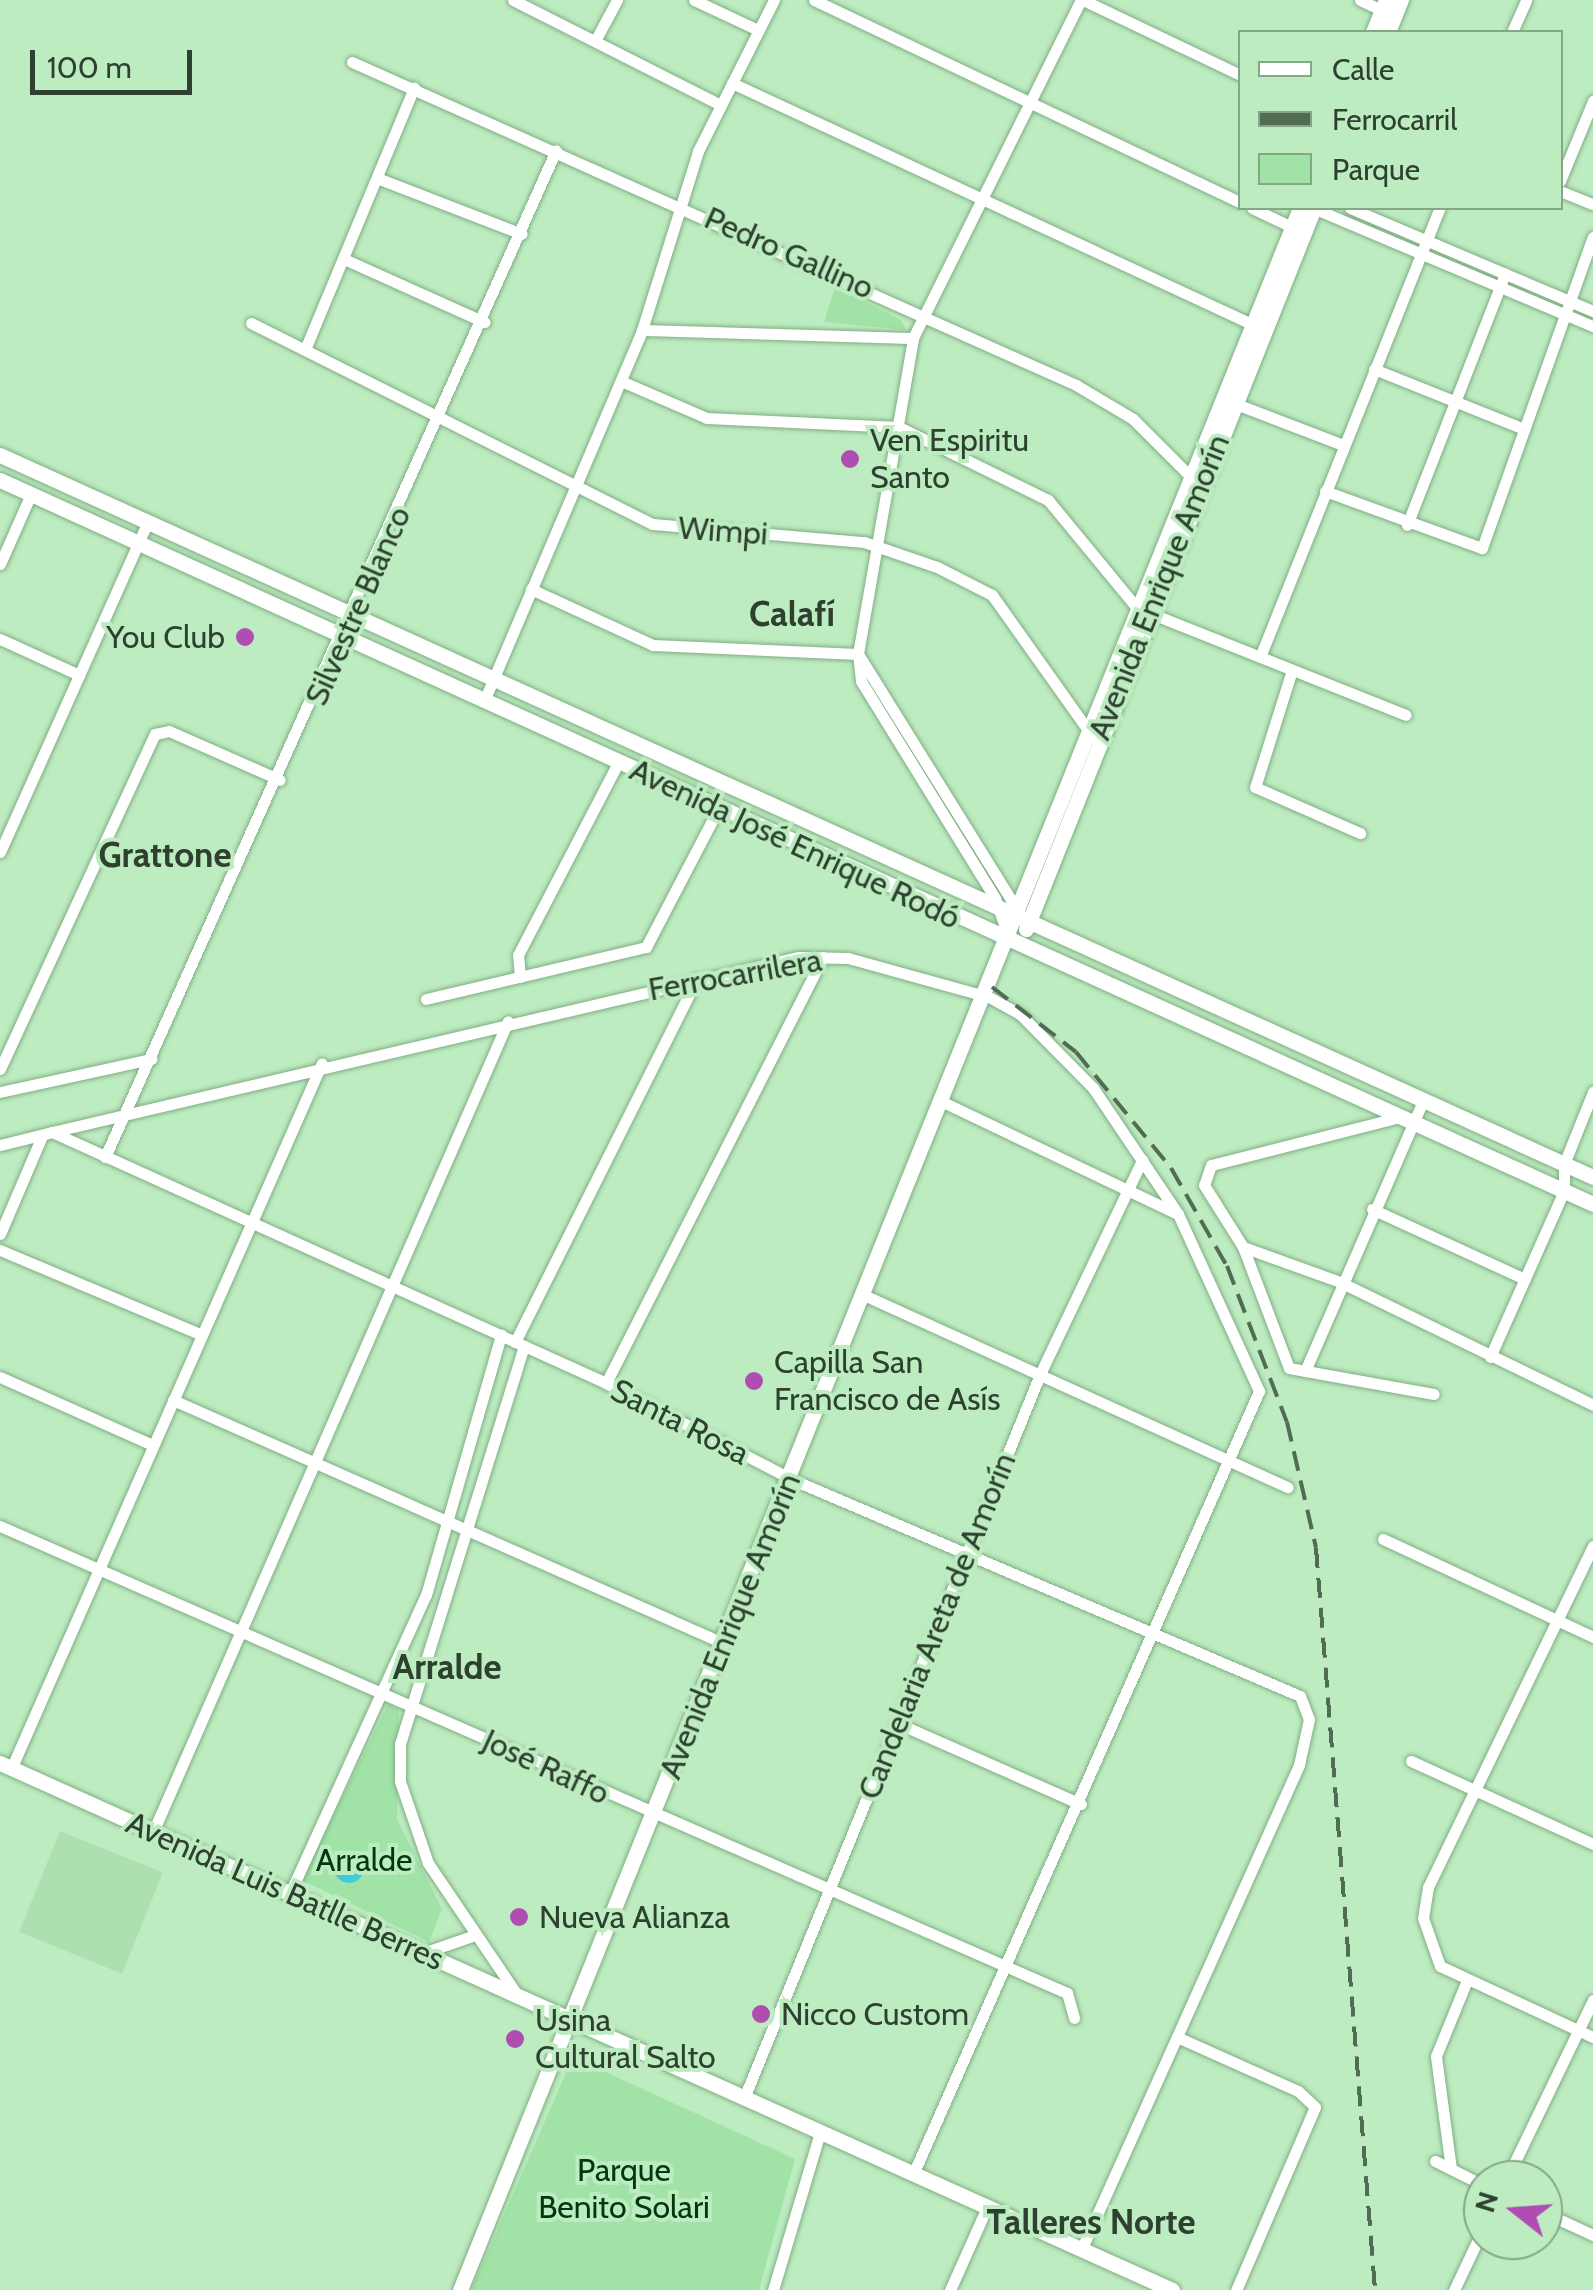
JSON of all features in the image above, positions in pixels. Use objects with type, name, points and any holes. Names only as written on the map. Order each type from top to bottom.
[{"type":"street","points":[[513,0],[721,105]]},
{"type":"street","points":[[595,42],[616,0]]},
{"type":"street","points":[[694,0],[758,30]]},
{"type":"street","points":[[484,701],[642,330],[721,105],[774,0]]},
{"type":"street","points":[[814,0],[1238,201]]},
{"type":"street","points":[[1007,921],[861,681],[858,654],[913,338],[922,312],[1034,104],[1082,0],[1238,74]]},
{"type":"street","points":[[1360,0],[1388,9]]},
{"type":"street","points":[[1374,30],[1388,9],[1401,0]]},
{"type":"street","points":[[1513,30],[1526,0]]},
{"type":"street","name":"Pedro Gallino","points":[[352,62],[922,312],[1115,406],[1194,482]]},
{"type":"street","points":[[732,83],[1259,328]]},
{"type":"street","points":[[306,347],[414,88]]},
{"type":"street","points":[[1563,174],[1593,101]]},
{"type":"street","name":"Silvestre Blanco","points":[[105,1157],[280,780],[484,322],[556,150]]},
{"type":"street","points":[[377,178],[522,234]]},
{"type":"street","points":[[1563,192],[1593,204]]},
{"type":"street","points":[[1256,210],[1298,230]]},
{"type":"street","name":"Avenida Enrique Amorín","points":[[1298,230],[1300,210]]},
{"type":"street","name":"Avenida Enrique Amorín","points":[[460,2290],[989,997],[1001,964],[1007,921],[1091,736],[1298,230],[1313,210]]},
{"type":"street","points":[[1319,210],[1593,326]]},
{"type":"street","points":[[1355,210],[1593,311]]},
{"type":"street","points":[[1260,658],[1439,210]]},
{"type":"street","points":[[1325,491],[1471,551],[1488,535],[1593,237]]},
{"type":"street","points":[[344,260],[484,322]]},
{"type":"street","points":[[1407,524],[1505,273]]},
{"type":"street","name":"Wimpi","points":[[251,323],[671,530],[878,545],[992,595],[1091,736]]},
{"type":"street","points":[[642,330],[913,338]]},
{"type":"street","points":[[1374,369],[1524,429]]},
{"type":"street","points":[[621,380],[695,416],[898,427],[1048,500],[1143,611],[1406,715]]},
{"type":"street","points":[[1228,401],[1344,445]]},
{"type":"street","name":"Avenida José Enrique Rodó","points":[[0,456],[494,680],[1007,921],[1020,947],[1593,1204]]},
{"type":"street","name":"Avenida José Enrique Rodó","points":[[0,480],[718,809],[1007,921],[1028,923],[1593,1177]]},
{"type":"street","points":[[0,564],[32,494]]},
{"type":"street","points":[[0,852],[4,830],[79,675],[146,523]]},
{"type":"street","points":[[531,589],[653,645],[858,654]]},
{"type":"street","points":[[0,639],[79,675]]},
{"type":"street","points":[[1292,670],[1255,787],[1360,834]]},
{"type":"street","points":[[0,1070],[155,734],[169,731],[280,780]]},
{"type":"street","name":"Avenida Enrique Amorín","points":[[1001,964],[1020,947],[1091,736]]},
{"type":"street","points":[[520,977],[518,955],[618,763]]},
{"type":"street","points":[[426,999],[646,946],[718,809]]},
{"type":"street","points":[[606,1384],[824,956]]},
{"type":"street","name":"Ferrocarrilera","points":[[0,1145],[322,1063],[697,978],[824,956],[989,997],[1049,1041],[1142,1160],[1178,1214],[1256,1380],[1234,1461],[914,2172]]},
{"type":"street","points":[[518,1996],[475,1935],[409,1816],[400,1744],[408,1702],[519,1344],[697,978]]},
{"type":"street","points":[[153,1832],[319,1462],[508,1021]]},
{"type":"street","points":[[0,1092],[150,1058]]},
{"type":"street","points":[[6,1766],[322,1063]]},
{"type":"street","points":[[1490,1357],[1564,1191],[1564,1164],[1593,1092]]},
{"type":"street","points":[[1305,1372],[1372,1209],[1403,1121],[1423,1101]]},
{"type":"street","points":[[945,1103],[1178,1214]]},
{"type":"street","points":[[1403,1121],[1211,1166],[1204,1185],[1242,1247],[1289,1368],[1434,1394]]},
{"type":"street","points":[[0,1234],[46,1134]]},
{"type":"street","name":"Santa Rosa","points":[[46,1134],[395,1285],[606,1384],[791,1479],[965,1555],[1159,1630],[1287,1687],[1309,1719],[1299,1765],[1177,2037]]},
{"type":"street","name":"Candelaria Areta de Amorín","points":[[744,2098],[1042,1372],[1142,1160]]},
{"type":"street","points":[[1372,1209],[1525,1279]]},
{"type":"street","points":[[1242,1247],[1340,1282],[1593,1406]]},
{"type":"street","points":[[0,1250],[202,1335]]},
{"type":"street","points":[[866,1296],[1042,1372],[1288,1487]]},
{"type":"street","points":[[290,1893],[385,1695],[448,1522],[500,1334]]},
{"type":"street","points":[[0,1377],[153,1444]]},
{"type":"street","points":[[173,1400],[723,1643]]},
{"type":"street","name":"José Raffo","points":[[0,1526],[408,1702],[652,1816],[1067,1993],[1074,2018]]},
{"type":"street","points":[[1383,1540],[1593,1637]]},
{"type":"street","points":[[1593,1546],[1428,1887],[1423,1918],[1430,1955],[1467,1980],[1593,2037]]},
{"type":"street","points":[[897,1724],[1081,1804]]},
{"type":"street","points":[[1412,1761],[1593,1844]]},
{"type":"street","name":"Avenida Luis Batlle Berres","points":[[6,1766],[1172,2290]]},
{"type":"street","points":[[423,1953],[475,1935]]},
{"type":"street","points":[[1451,2169],[1436,2056],[1467,1980]]},
{"type":"street","points":[[1516,2160],[1593,2000]]},
{"type":"street","points":[[1082,2248],[1177,2037],[1309,2097],[1314,2116],[1236,2290]]},
{"type":"street","points":[[772,2290],[820,2132]]},
{"type":"street","points":[[1435,2161],[1463,2175]]},
{"type":"street","points":[[950,2290],[988,2205]]},
{"type":"street","points":[[1563,2221],[1593,2235]]},
{"type":"street","points":[[1454,2290],[1468,2260]]},
{"type":"shaded area","points":[[60,1831],[163,1873],[122,1974],[19,1932]]},
{"type":"green space","points":[[835,287],[901,320],[906,330],[824,322]]},
{"type":"green space","name":"Arralde","points":[[388,1704],[399,1710],[397,1819],[442,1909],[429,1942],[302,1880]]},
{"type":"green space","name":"Parque Benito Solari","points":[[573,2057],[795,2159],[759,2290],[471,2290]]},
{"type":"water","points":[[349,1853],[360,1857],[364,1868],[360,1879],[349,1883],[338,1879],[334,1868],[338,1857]]},
{"type":"railway","points":[[992,987],[1076,1052],[1171,1168],[1227,1266],[1287,1422],[1316,1548],[1375,2290]]},
{"type":"place","name":"Ven Espiritu Santo","points":[[850,459]]},
{"type":"place","name":"You Club","points":[[245,637]]},
{"type":"place","name":"Capilla San Francisco de Asís","points":[[754,1381]]},
{"type":"place","name":"Nueva Alianza","points":[[519,1917]]},
{"type":"place","name":"Nicco Custom","points":[[761,2014]]},
{"type":"place","name":"Usina Cultural Salto","points":[[515,2039]]},
{"type":"district","name":"Calafí","points":[[792,614]]},
{"type":"district","name":"Grattone","points":[[165,855]]},
{"type":"district","name":"Arralde","points":[[447,1667]]},
{"type":"district","name":"Talleres Norte","points":[[1091,2222]]}]
